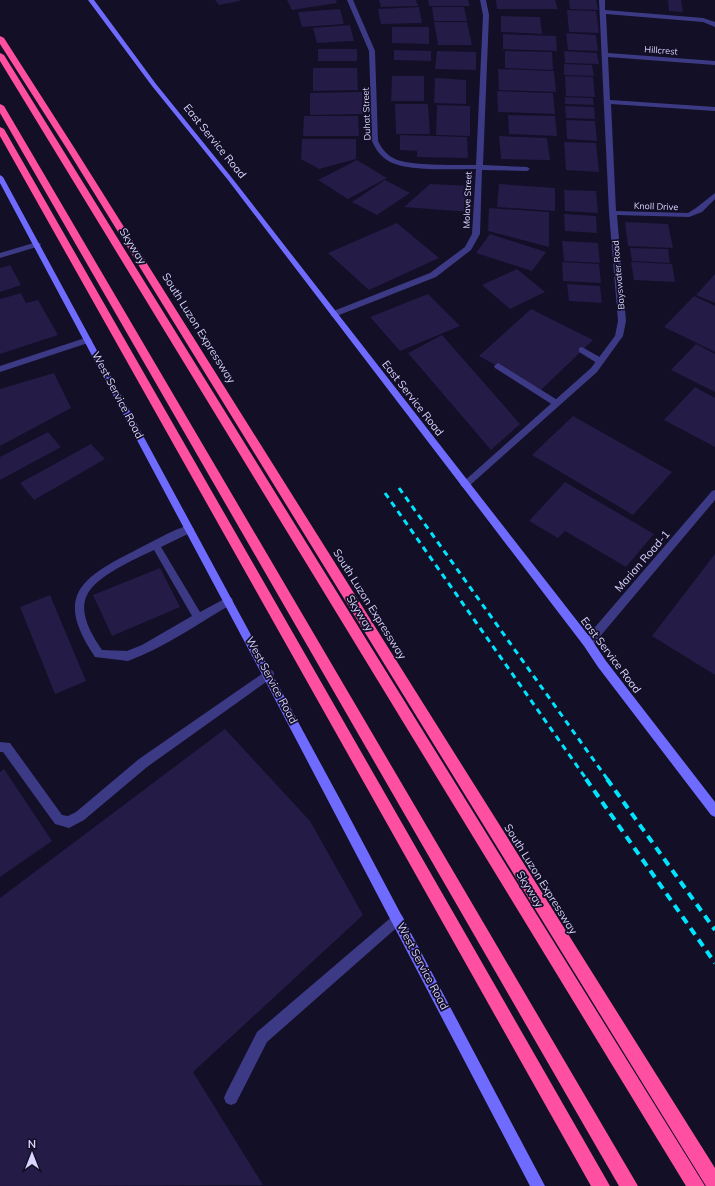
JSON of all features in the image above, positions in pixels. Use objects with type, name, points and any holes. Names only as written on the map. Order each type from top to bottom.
[{"type":"highway","name":"South Luzon Expressway","points":[[0,38],[71,149],[715,1184]]},
{"type":"highway","name":"Skyway","points":[[0,56],[696,1186]]},
{"type":"highway","points":[[0,106],[629,1186]]},
{"type":"highway","points":[[0,129],[601,1186]]},
{"type":"main road","name":"East Service Road","points":[[91,0],[154,85],[230,178],[588,643],[602,664],[715,811]]},
{"type":"main road","name":"West Service Road","points":[[0,177],[189,530],[269,674],[538,1186]]},
{"type":"street","name":"Duhat Street","points":[[350,0],[372,51],[375,141],[380,151],[398,164],[527,169]]},
{"type":"street","name":"Molave Street","points":[[334,314],[433,275],[468,248],[476,234],[486,15],[483,0]]},
{"type":"street","name":"Bayswater Road","points":[[465,485],[594,370],[619,336],[622,322],[613,213],[604,12],[602,0]]},
{"type":"street","points":[[604,12],[703,20],[709,21],[715,25]]},
{"type":"street","name":"Hillcrest","points":[[605,55],[715,63]]},
{"type":"street","points":[[607,102],[715,109]]},
{"type":"street","name":"Knoll Drive","points":[[613,213],[689,215],[699,210],[715,195]]},
{"type":"street","points":[[0,256],[36,244]]},
{"type":"street","points":[[0,369],[88,340]]},
{"type":"street","points":[[582,350],[600,361]]},
{"type":"street","points":[[498,366],[533,390],[556,403]]},
{"type":"street","name":"Marian Road-1","points":[[588,643],[715,494]]},
{"type":"street","points":[[189,530],[94,579],[83,594],[80,606],[81,623],[89,640],[99,654],[128,656],[146,648],[228,601]]},
{"type":"street","points":[[156,546],[198,617]]},
{"type":"street","points":[[0,746],[6,747],[59,820],[70,822],[80,816],[143,763],[269,674]]},
{"type":"street","points":[[231,1098],[262,1037],[398,919]]},
{"type":"building","points":[[215,0],[239,0],[240,1],[219,5]]},
{"type":"building","points":[[287,0],[336,0],[337,3],[292,10]]},
{"type":"building","points":[[379,0],[416,0],[418,6],[381,7]]},
{"type":"building","points":[[428,0],[468,0],[470,6],[429,6]]},
{"type":"building","points":[[496,0],[555,0],[558,9],[497,9]]},
{"type":"building","points":[[569,0],[596,0],[598,10],[570,9]]},
{"type":"building","points":[[668,0],[681,0],[683,12],[669,11]]},
{"type":"building","points":[[419,7],[422,23],[381,24],[378,9]]},
{"type":"building","points":[[432,7],[464,7],[467,21],[434,21]]},
{"type":"building","points":[[340,9],[344,24],[302,27],[298,12]]},
{"type":"building","points":[[567,10],[596,11],[599,33],[569,32]]},
{"type":"building","points":[[501,16],[540,17],[542,34],[501,32]]},
{"type":"building","points":[[434,22],[467,22],[472,45],[438,45]]},
{"type":"building","points":[[350,25],[354,41],[317,43],[313,28]]},
{"type":"building","points":[[392,27],[429,27],[429,44],[392,43]]},
{"type":"building","points":[[566,33],[596,35],[598,51],[568,50]]},
{"type":"building","points":[[503,34],[556,36],[557,51],[503,49]]},
{"type":"building","points":[[318,49],[357,49],[357,61],[318,61]]},
{"type":"building","points":[[394,50],[431,51],[431,61],[394,60]]},
{"type":"building","points":[[437,51],[476,52],[476,70],[435,69]]},
{"type":"building","points":[[505,51],[552,52],[553,70],[505,68]]},
{"type":"building","points":[[564,51],[597,53],[599,64],[565,63]]},
{"type":"building","points":[[564,64],[592,65],[594,76],[564,75]]},
{"type":"building","points":[[313,68],[357,68],[358,90],[313,91]]},
{"type":"building","points":[[498,69],[554,71],[556,92],[499,90]]},
{"type":"building","points":[[392,76],[424,76],[424,101],[391,101]]},
{"type":"building","points":[[565,76],[593,77],[595,97],[566,96]]},
{"type":"building","points":[[435,78],[466,80],[466,104],[434,103]]},
{"type":"building","points":[[497,91],[553,93],[555,114],[498,112]]},
{"type":"building","points":[[362,92],[363,114],[310,115],[310,93]]},
{"type":"building","points":[[565,97],[593,98],[594,105],[565,104]]},
{"type":"building","points":[[395,104],[428,104],[430,134],[396,134]]},
{"type":"building","points":[[437,105],[470,106],[470,136],[436,135]]},
{"type":"building","points":[[565,106],[594,107],[595,119],[566,118]]},
{"type":"building","points":[[508,115],[555,116],[557,136],[509,134]]},
{"type":"building","points":[[304,116],[358,116],[359,136],[303,136]]},
{"type":"building","points":[[566,120],[595,121],[597,141],[567,139]]},
{"type":"building","points":[[400,135],[467,137],[468,158],[417,157],[417,151],[400,150]]},
{"type":"building","points":[[499,136],[547,138],[550,160],[501,159]]},
{"type":"building","points":[[302,139],[356,139],[356,159],[319,169],[301,159]]},
{"type":"building","points":[[564,142],[596,143],[599,172],[566,170]]},
{"type":"building","points":[[357,160],[387,178],[348,199],[318,180]]},
{"type":"building","points":[[385,180],[410,193],[377,215],[352,202]]},
{"type":"building","points":[[430,184],[472,186],[470,212],[404,207]]},
{"type":"building","points":[[499,184],[555,188],[555,211],[497,207]]},
{"type":"building","points":[[564,190],[596,191],[598,213],[565,211]]},
{"type":"building","points":[[489,208],[549,212],[549,247],[488,231]]},
{"type":"building","points":[[564,214],[596,216],[597,233],[565,231]]},
{"type":"building","points":[[625,222],[668,224],[673,248],[628,246]]},
{"type":"building","points":[[397,223],[439,258],[369,290],[328,253]]},
{"type":"building","points":[[490,234],[546,252],[532,271],[476,253]]},
{"type":"building","points":[[562,241],[598,243],[600,263],[564,261]]},
{"type":"building","points":[[630,248],[668,249],[670,263],[632,261]]},
{"type":"building","points":[[562,262],[599,264],[601,283],[563,281]]},
{"type":"building","points":[[631,262],[672,264],[675,282],[634,280]]},
{"type":"building","points":[[10,265],[21,285],[0,292],[0,268]]},
{"type":"building","points":[[517,269],[545,292],[510,309],[482,285]]},
{"type":"building","points":[[715,274],[715,303],[696,295]]},
{"type":"building","points":[[567,284],[600,286],[602,303],[569,301]]},
{"type":"building","points":[[21,293],[26,303],[38,300],[58,335],[0,354],[0,299]]},
{"type":"building","points":[[428,294],[460,326],[400,351],[370,317]]},
{"type":"building","points":[[694,296],[715,306],[715,352],[664,327]]},
{"type":"building","points":[[531,309],[593,340],[541,390],[479,356]]},
{"type":"building","points":[[442,335],[520,424],[491,450],[408,353]]},
{"type":"building","points":[[696,344],[715,354],[715,392],[671,370]]},
{"type":"building","points":[[54,373],[71,408],[0,446],[0,389]]},
{"type":"building","points":[[695,387],[715,398],[715,447],[664,420]]},
{"type":"building","points":[[573,416],[672,472],[633,515],[532,455]]},
{"type":"building","points":[[48,432],[61,447],[0,480],[0,457]]},
{"type":"building","points":[[91,444],[105,459],[34,500],[20,483]]},
{"type":"building","points":[[565,482],[654,534],[626,567],[565,531],[558,538],[529,521]]},
{"type":"building","points":[[715,554],[715,675],[652,636]]},
{"type":"building","points":[[160,568],[180,607],[112,636],[93,595]]},
{"type":"building","points":[[50,595],[86,681],[55,694],[20,607]]},
{"type":"building","points":[[225,729],[310,821],[363,915],[193,1072],[263,1185],[0,1186],[0,898]]},
{"type":"building","points":[[4,769],[52,841],[0,877],[0,772]]},
{"type":"railway","points":[[399,488],[608,780]]},
{"type":"railway","points":[[385,493],[587,780]]},
{"type":"railway","points":[[586,779],[715,963]]},
{"type":"railway","points":[[607,779],[715,930]]}]
